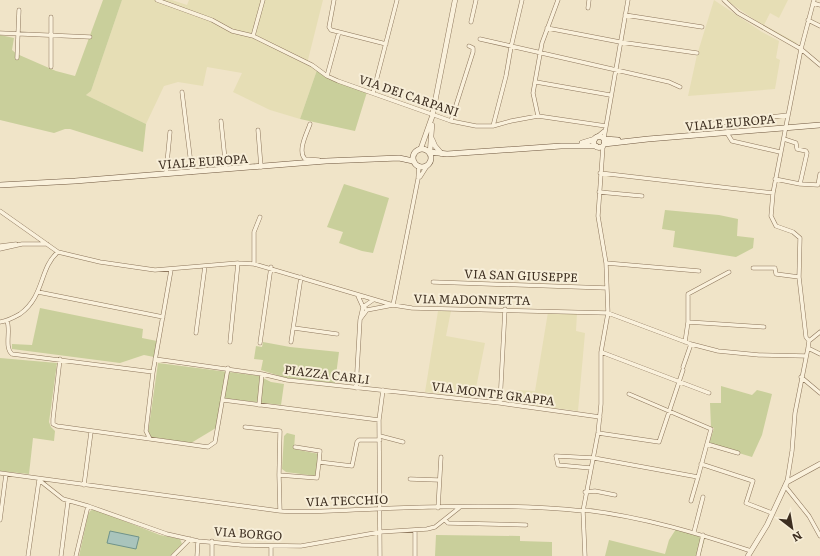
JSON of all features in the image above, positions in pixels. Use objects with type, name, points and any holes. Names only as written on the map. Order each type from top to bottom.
[{"type":"main road","name":"VIALE EUROPA","points":[[604,142],[820,125]]},
{"type":"main road","points":[[596,137],[604,142]]},
{"type":"main road","points":[[561,146],[586,142],[596,137]]},
{"type":"main road","points":[[596,137],[596,146]]},
{"type":"main road","points":[[445,154],[429,164],[419,166],[413,161],[415,152],[421,148],[430,152],[445,154],[561,146],[596,146],[604,142]]},
{"type":"main road","name":"VIALE EUROPA","points":[[399,158],[415,152]]},
{"type":"main road","points":[[429,164],[432,157],[430,152]]},
{"type":"main road","name":"VIALE EUROPA","points":[[0,186],[326,161],[399,158],[413,161]]},
{"type":"street","name":"VIA DEI CARPANI","points":[[157,0],[212,20],[232,31],[253,36],[312,65],[327,76],[433,116],[476,126],[493,126],[538,116],[606,126]]},
{"type":"street","points":[[253,36],[263,0]]},
{"type":"street","points":[[334,0],[329,26],[331,30],[386,44]]},
{"type":"street","points":[[373,93],[397,0]]},
{"type":"street","points":[[430,152],[433,116],[455,0]]},
{"type":"street","points":[[472,22],[476,0]]},
{"type":"street","points":[[493,126],[506,76],[522,0]]},
{"type":"street","points":[[538,116],[533,93],[542,43],[558,0]]},
{"type":"street","points":[[588,8],[589,0]]},
{"type":"street","points":[[585,556],[582,511],[598,433],[600,417],[602,352],[606,318],[608,313],[606,263],[598,216],[601,154],[628,0]]},
{"type":"street","points":[[724,0],[738,14],[801,49],[820,65]]},
{"type":"street","points":[[809,342],[806,337],[799,277],[800,238],[792,232],[776,226],[770,216],[780,152],[784,140],[801,49],[814,1],[820,5]]},
{"type":"street","points":[[17,58],[19,10]]},
{"type":"street","points":[[625,15],[702,27]]},
{"type":"street","points":[[51,17],[51,67]]},
{"type":"street","points":[[808,20],[820,26]]},
{"type":"street","points":[[547,28],[620,42],[697,53]]},
{"type":"street","points":[[327,76],[339,32]]},
{"type":"street","points":[[0,33],[51,34],[90,37]]},
{"type":"street","points":[[480,39],[670,82],[680,87]]},
{"type":"street","points":[[451,121],[473,50],[469,46]]},
{"type":"street","points":[[536,82],[610,96]]},
{"type":"street","points":[[182,92],[192,172]]},
{"type":"street","points":[[710,126],[713,124],[788,115]]},
{"type":"street","points":[[421,148],[433,116]]},
{"type":"street","points":[[221,121],[226,169]]},
{"type":"street","points":[[310,124],[302,149],[303,158],[326,161]]},
{"type":"street","points":[[258,130],[261,167]]},
{"type":"street","points":[[596,137],[604,131]]},
{"type":"street","points":[[166,173],[170,132]]},
{"type":"street","points":[[727,133],[732,141],[780,152]]},
{"type":"street","points":[[431,137],[435,146],[445,154]]},
{"type":"street","points":[[784,140],[796,143],[796,149],[807,152],[800,184]]},
{"type":"street","points":[[596,146],[601,154]]},
{"type":"street","points":[[418,179],[429,164]]},
{"type":"street","points":[[361,318],[367,310],[393,305],[418,179],[419,166]]},
{"type":"street","points":[[600,173],[773,193]]},
{"type":"street","points":[[775,179],[800,184],[818,185],[820,174]]},
{"type":"street","points":[[599,192],[642,196]]},
{"type":"street","name":"VIA MADONNETTA","points":[[0,211],[58,252],[124,266],[171,270],[238,263],[254,264],[393,305],[412,308],[505,309],[608,313],[690,344],[718,351],[745,354],[806,356]]},
{"type":"street","points":[[254,264],[254,232],[260,217]]},
{"type":"street","points":[[0,246],[12,243],[47,244]]},
{"type":"street","points":[[0,249],[22,244]]},
{"type":"street","points":[[0,322],[7,321],[27,309],[38,292],[53,256],[58,252]]},
{"type":"street","points":[[230,342],[238,263]]},
{"type":"street","points":[[606,263],[699,271]]},
{"type":"street","points":[[196,333],[205,266]]},
{"type":"street","points":[[260,343],[271,268]]},
{"type":"street","points":[[753,268],[774,268],[776,274],[799,277]]},
{"type":"street","points":[[152,440],[148,438],[146,431],[153,372],[171,270]]},
{"type":"street","points":[[685,342],[688,322],[688,294],[729,272]]},
{"type":"street","points":[[291,342],[301,277]]},
{"type":"street","name":"VIA SAN GIUSEPPE","points":[[433,282],[607,288]]},
{"type":"street","points":[[38,292],[163,316]]},
{"type":"street","points":[[357,295],[367,310]]},
{"type":"street","points":[[363,306],[374,300]]},
{"type":"street","points":[[356,388],[363,306]]},
{"type":"street","points":[[500,403],[505,309]]},
{"type":"street","points":[[7,321],[10,328],[10,352],[12,354],[153,372]]},
{"type":"street","points":[[688,322],[764,327]]},
{"type":"street","points":[[294,328],[337,334]]},
{"type":"street","points":[[748,556],[786,484],[792,451],[795,413],[801,377],[809,342],[820,332]]},
{"type":"street","points":[[598,433],[659,442],[690,344]]},
{"type":"street","points":[[808,348],[820,354]]},
{"type":"street","points":[[602,352],[678,383],[708,393]]},
{"type":"street","points":[[60,359],[54,424],[60,428],[208,447],[213,445],[215,442],[228,368]]},
{"type":"street","name":"PIAZZA CARLI","points":[[156,359],[228,368],[286,380],[383,390],[379,420],[380,556]]},
{"type":"street","points":[[259,405],[262,374]]},
{"type":"street","points":[[801,377],[820,393]]},
{"type":"street","name":"VIA MONTE GRAPPA","points":[[383,390],[500,403],[600,417]]},
{"type":"street","points":[[629,394],[668,412],[711,429],[691,502]]},
{"type":"street","points":[[223,400],[379,420]]},
{"type":"street","points":[[245,427],[280,431],[280,511]]},
{"type":"street","points":[[138,439],[144,435],[146,431]]},
{"type":"street","points":[[84,485],[91,432]]},
{"type":"street","points":[[319,462],[352,466],[354,464],[357,442],[359,440],[380,438],[403,442]]},
{"type":"street","points":[[707,444],[738,453]]},
{"type":"street","points":[[279,475],[317,478],[320,451],[296,447]]},
{"type":"street","points":[[591,468],[558,465],[556,456],[594,458],[698,477]]},
{"type":"street","points":[[438,508],[438,480],[441,457]]},
{"type":"street","points":[[702,464],[752,481],[746,503],[772,513]]},
{"type":"street","points":[[786,484],[820,464]]},
{"type":"street","name":"VIA TECCHIO","points":[[0,473],[39,480],[280,511],[314,513],[380,509],[460,507],[544,507],[582,511],[585,510],[620,515],[694,532],[751,551]]},
{"type":"street","points":[[0,520],[6,474]]},
{"type":"street","points":[[410,479],[438,480]]},
{"type":"street","points":[[28,556],[39,480]]},
{"type":"street","name":"VIA BORGO","points":[[39,480],[57,495],[68,501],[88,506],[167,534],[198,541],[212,541],[241,545],[301,546],[380,532],[435,527],[460,507]]},
{"type":"street","points":[[786,484],[809,516],[820,536]]},
{"type":"street","points":[[585,492],[595,491],[615,494]]},
{"type":"street","points":[[694,532],[703,497]]},
{"type":"street","points":[[60,556],[68,501]]},
{"type":"street","points":[[76,556],[88,506]]},
{"type":"street","points":[[445,520],[448,523],[526,525]]},
{"type":"street","points":[[415,530],[415,556]]},
{"type":"street","points":[[698,556],[703,535]]},
{"type":"street","points":[[173,556],[190,539]]},
{"type":"street","points":[[197,556],[198,541]]},
{"type":"street","points":[[212,541],[212,556]]},
{"type":"street","points":[[271,546],[271,556]]},
{"type":"shaded area","points":[[122,0],[172,0],[187,5],[189,0],[323,0],[307,64],[317,70],[300,119],[270,110],[233,92],[242,73],[207,67],[203,86],[178,82],[164,86],[146,124],[86,95],[91,91]]},
{"type":"shaded area","points":[[714,0],[762,32],[779,41],[776,58],[780,60],[775,89],[688,96],[697,55]]},
{"type":"shaded area","points":[[726,0],[788,0],[779,18],[770,13],[764,25],[797,44],[765,27]]},
{"type":"shaded area","points":[[438,311],[451,311],[446,336],[485,343],[474,398],[425,392]]},
{"type":"shaded area","points":[[548,312],[577,313],[576,331],[585,333],[578,411],[514,403],[516,390],[535,391]]},
{"type":"green space","points":[[103,0],[122,0],[91,91],[86,95],[146,124],[143,152],[70,129],[65,129],[54,133],[0,120],[0,35],[14,38],[12,50],[17,54],[56,71],[75,76]]},
{"type":"green space","points":[[317,70],[329,77],[367,92],[355,131],[300,119]]},
{"type":"green space","points":[[344,184],[389,198],[373,253],[339,243],[343,232],[327,227]]},
{"type":"green space","points":[[665,210],[719,215],[738,219],[737,236],[754,238],[753,248],[736,257],[673,247],[675,231],[662,229]]},
{"type":"green space","points":[[40,308],[143,329],[142,338],[157,341],[154,357],[144,355],[120,363],[12,349],[12,344],[32,345]]},
{"type":"green space","points":[[263,342],[290,347],[339,352],[335,383],[286,378],[261,370],[263,360],[254,359],[256,346],[262,347]]},
{"type":"green space","points":[[0,358],[57,363],[49,422],[55,431],[54,441],[33,438],[29,474],[0,471]]},
{"type":"green space","points":[[158,363],[259,376],[271,382],[284,384],[281,405],[221,398],[216,428],[191,443],[151,437],[148,433]]},
{"type":"green space","points":[[721,386],[752,395],[757,390],[772,394],[762,435],[752,457],[709,444],[714,428],[711,427],[710,403],[721,403]]},
{"type":"green space","points":[[287,433],[295,435],[294,449],[319,454],[316,476],[286,472],[282,469],[284,436]]},
{"type":"green space","points":[[94,509],[160,535],[180,539],[182,544],[170,556],[79,556],[88,515],[90,511]]},
{"type":"green space","points":[[676,529],[705,538],[700,556],[605,556],[609,540],[665,554],[669,540]]},
{"type":"green space","points":[[436,535],[520,536],[520,541],[552,542],[552,556],[435,556]]},
{"type":"water","points":[[110,531],[139,537],[136,549],[107,543]]}]
